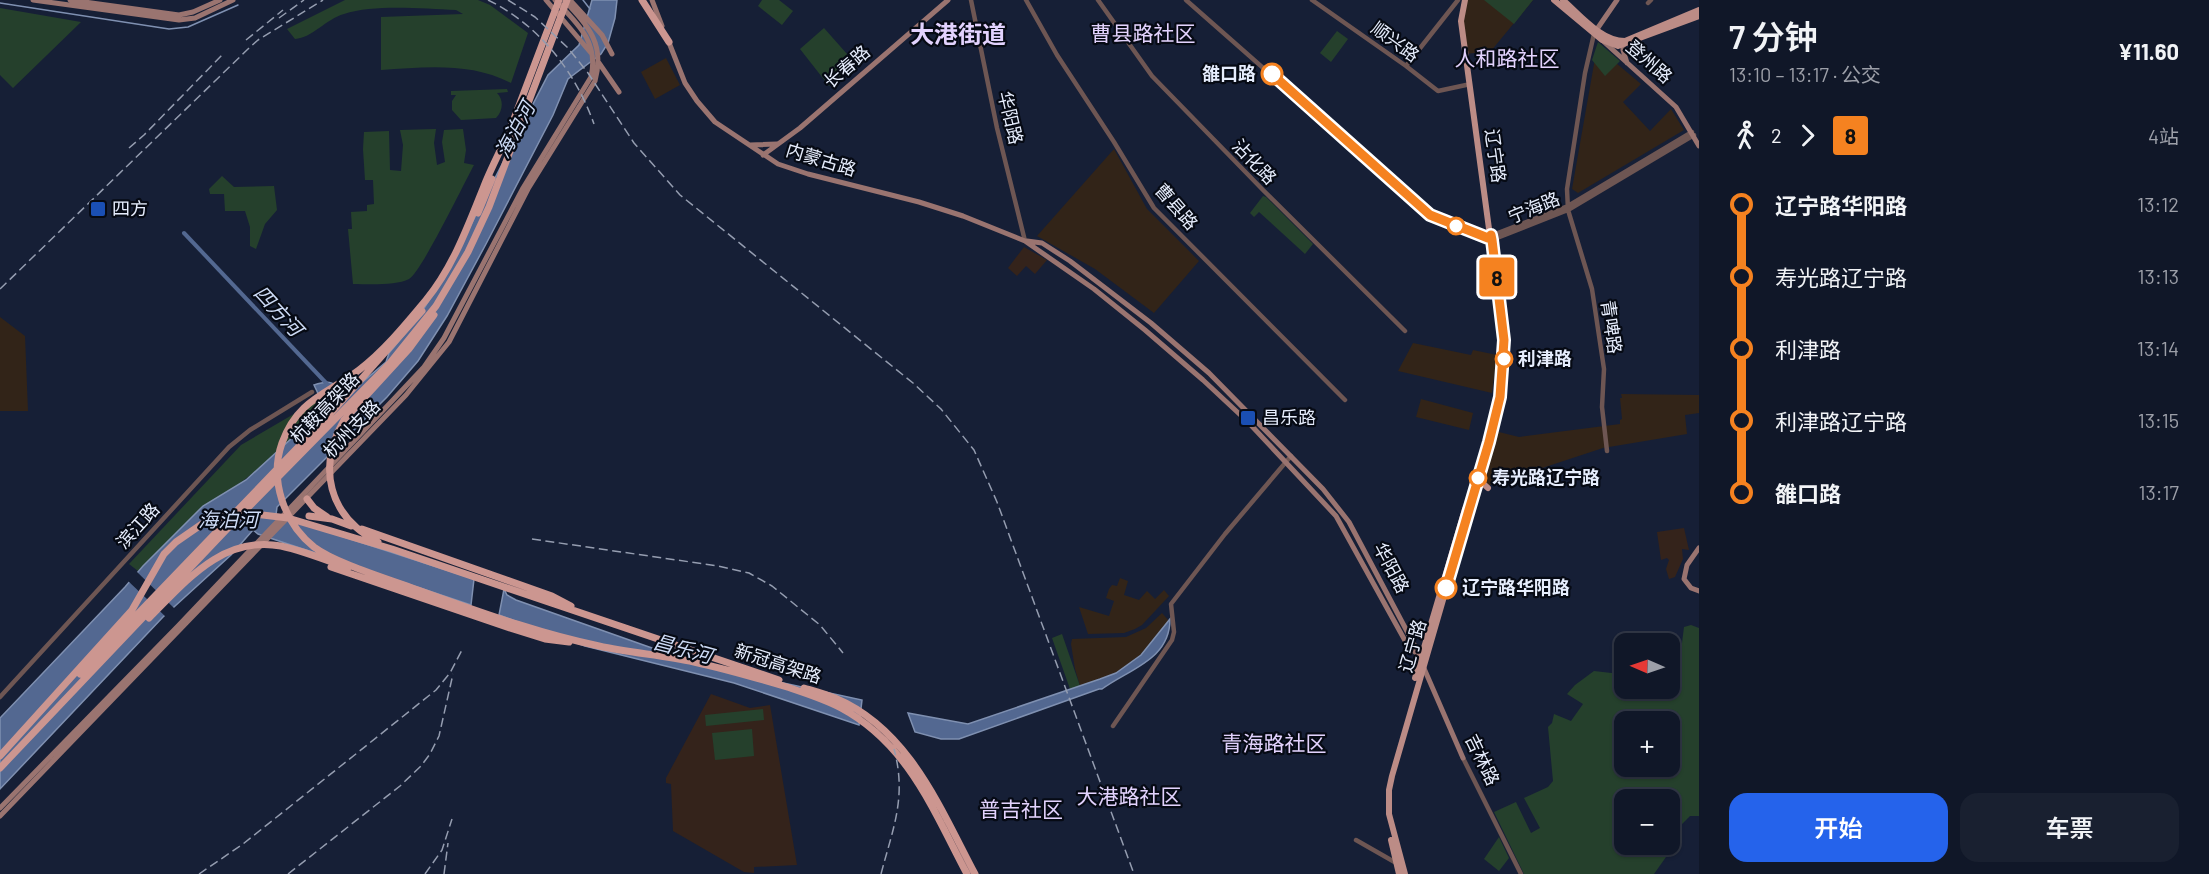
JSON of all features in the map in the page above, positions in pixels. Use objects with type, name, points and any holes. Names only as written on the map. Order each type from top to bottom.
[{"type":"highway","name":"杭鞍高架路","points":[[0,757],[331,413],[428,304],[462,249],[483,203],[563,0]]},
{"type":"highway","name":"杭鞍高架路","points":[[0,768],[218,539],[390,363],[436,306],[468,252],[493,198],[563,0]]},
{"type":"highway","points":[[642,0],[669,42]]},
{"type":"highway","points":[[382,577],[326,554],[315,547],[294,526],[285,508],[278,483],[277,468],[281,446],[292,421],[306,404],[361,369],[428,297],[458,247],[511,128]]},
{"type":"highway","points":[[392,549],[360,532],[338,506],[330,483],[330,456],[333,445],[344,420],[409,349],[439,308],[473,249],[493,198]]},
{"type":"highway","points":[[307,499],[314,508],[332,519],[552,596],[595,618]]},
{"type":"highway","points":[[0,757],[132,610],[165,554],[176,542],[202,524],[229,515],[246,513],[273,515],[392,549]]},
{"type":"highway","points":[[309,516],[332,519]]},
{"type":"highway","points":[[258,549],[265,542],[534,636],[598,646]]},
{"type":"highway","points":[[30,737],[202,567],[229,550],[249,545],[282,547],[365,574],[382,577]]},
{"type":"highway","name":"新冠高架路","points":[[392,549],[835,698],[868,717],[891,736],[916,767],[975,874]]},
{"type":"highway","name":"新冠高架路","points":[[382,577],[533,628],[598,646],[692,661],[739,673],[809,694],[840,707],[883,737],[901,756],[931,804],[967,874]]},
{"type":"main road","points":[[33,0],[179,20],[195,18],[233,0]]},
{"type":"main road","points":[[70,0],[179,15],[193,12],[220,0]]},
{"type":"main road","points":[[546,0],[585,45],[619,92]]},
{"type":"main road","points":[[563,0],[602,35],[612,54]]},
{"type":"main road","name":"杭州支路","points":[[0,808],[265,542],[423,367],[444,338],[528,189],[585,99],[600,64],[597,46],[587,27],[563,0]]},
{"type":"main road","name":"内蒙古路","points":[[652,0],[685,82],[697,101],[715,122],[763,155],[791,169],[941,209],[1025,241]]},
{"type":"main road","name":"长春路","points":[[763,155],[800,128],[948,0]]},
{"type":"main road","name":"辽宁路","points":[[1403,873],[1389,814],[1389,790],[1500,397],[1504,354],[1490,238],[1458,20],[1462,0]]},
{"type":"main road","name":"辽宁路","points":[[1403,873],[1397,863],[1385,814],[1385,789],[1421,657],[1488,432],[1496,396],[1500,340],[1489,222],[1461,21],[1462,0]]},
{"type":"main road","points":[[1554,0],[1596,32]]},
{"type":"main road","points":[[1563,0],[1596,32]]},
{"type":"main road","points":[[1596,32],[1617,0]]},
{"type":"main road","points":[[1624,44],[1699,10]]},
{"type":"main road","points":[[1602,40],[1612,46],[1624,44],[1699,16]]},
{"type":"main road","name":"登州路","points":[[1596,32],[1676,107],[1699,146]]},
{"type":"main road","name":"登州路","points":[[1596,32],[1624,44]]},
{"type":"main road","points":[[1624,44],[1630,66]]},
{"type":"main road","points":[[748,145],[778,144]]},
{"type":"main road","name":"华阳路","points":[[1025,241],[1042,243],[1099,282],[1136,311],[1209,373],[1323,489],[1349,522],[1421,657]]},
{"type":"main road","name":"华阳路","points":[[1025,241],[1094,289],[1166,347],[1248,422],[1336,516],[1408,646],[1421,657]]},
{"type":"main road","name":"杭州支路","points":[[288,514],[307,499],[431,366],[449,342],[491,253]]},
{"type":"main road","points":[[1478,479],[1488,488]]},
{"type":"main road","points":[[1699,548],[1686,565],[1684,579],[1691,588],[1699,591]]},
{"type":"main road","points":[[0,816],[258,549]]},
{"type":"main road","name":"吉林路","points":[[1421,657],[1423,667],[1463,758]]},
{"type":"street","name":"华阳路","points":[[971,0],[997,128],[1025,241]]},
{"type":"street","name":"曹县路","points":[[1026,0],[1057,55],[1154,208],[1345,400]]},
{"type":"street","name":"沾化路","points":[[1098,0],[1152,76],[1405,331]]},
{"type":"street","points":[[1186,0],[1430,215],[1490,238]]},
{"type":"street","name":"顺兴路","points":[[1312,0],[1438,91],[1467,85]]},
{"type":"street","points":[[1406,66],[1462,0]]},
{"type":"street","name":"青啤路","points":[[1596,32],[1585,73],[1567,184],[1568,208],[1592,289],[1604,369],[1602,407],[1607,451]]},
{"type":"street","name":"宁海路","points":[[1490,238],[1568,208],[1693,134]]},
{"type":"street","name":"宁海路","points":[[1490,238],[1503,231],[1568,208]]},
{"type":"street","points":[[1489,222],[1495,230],[1503,231]]},
{"type":"street","name":"滨江路","points":[[0,697],[229,447],[250,430],[312,392]]},
{"type":"street","points":[[1113,726],[1172,640],[1174,632],[1171,604],[1225,534],[1293,458]]},
{"type":"street","name":"吉林路","points":[[1463,758],[1521,874]]},
{"type":"street","points":[[1356,840],[1397,863]]},
{"type":"shaded area","points":[[1467,0],[1533,0],[1491,51],[1466,54],[1462,20]]},
{"type":"shaded area","points":[[1597,47],[1641,84],[1623,102],[1650,131],[1671,109],[1684,130],[1578,193],[1572,189]]},
{"type":"shaded area","points":[[666,58],[680,85],[655,99],[641,72]]},
{"type":"shaded area","points":[[1114,149],[1147,209],[1199,261],[1154,313],[1095,269],[1037,236]]},
{"type":"shaded area","points":[[1024,247],[1047,260],[1035,274],[1026,266],[1017,276],[1008,268]]},
{"type":"shaded area","points":[[0,317],[25,336],[28,411],[0,411]]},
{"type":"shaded area","points":[[1413,343],[1471,355],[1473,350],[1497,355],[1492,393],[1398,371]]},
{"type":"shaded area","points":[[1621,394],[1699,395],[1699,413],[1685,415],[1687,434],[1603,448],[1481,488],[1477,486],[1495,431],[1519,437],[1620,424],[1622,419]]},
{"type":"shaded area","points":[[1421,399],[1473,413],[1469,430],[1416,417]]},
{"type":"shaded area","points":[[1684,528],[1689,550],[1682,549],[1683,559],[1675,577],[1669,579],[1666,569],[1669,560],[1667,558],[1661,560],[1657,532]]},
{"type":"shaded area","points":[[1120,578],[1128,581],[1124,595],[1139,600],[1147,591],[1155,599],[1164,590],[1169,596],[1142,625],[1135,629],[1124,633],[1088,634],[1079,607],[1109,616],[1114,601],[1106,598],[1109,589],[1112,585],[1117,586]]},
{"type":"shaded area","points":[[1162,613],[1169,621],[1141,655],[1116,673],[1080,686],[1075,669],[1072,639],[1126,637],[1146,628]]},
{"type":"shaded area","points":[[711,694],[750,708],[770,705],[797,865],[754,867],[754,873],[744,872],[673,831],[671,784],[666,783],[666,778]]},
{"type":"green space","points":[[345,0],[478,0],[490,5],[528,33],[511,83],[496,76],[464,69],[431,67],[381,70],[381,17],[463,14],[456,10],[399,8],[356,11],[337,16],[307,35],[295,39],[287,29]]},
{"type":"green space","points":[[762,0],[779,0],[793,11],[782,25],[758,6]]},
{"type":"green space","points":[[1484,0],[1533,0],[1514,24]]},
{"type":"green space","points":[[0,8],[81,22],[13,88],[0,75]]},
{"type":"green space","points":[[824,28],[855,63],[829,86],[800,49]]},
{"type":"green space","points":[[1337,31],[1348,39],[1331,62],[1320,53]]},
{"type":"green space","points":[[1598,42],[1620,61],[1605,76],[1592,60]]},
{"type":"green space","points":[[507,89],[508,92],[497,93],[502,106],[496,118],[461,120],[452,110],[452,101],[456,95],[451,95],[451,91]]},
{"type":"green space","points":[[436,129],[434,143],[437,165],[445,162],[442,142],[444,130],[463,129],[466,150],[464,163],[474,165],[443,226],[415,273],[409,279],[389,284],[353,284],[348,229],[352,229],[351,212],[367,211],[367,205],[374,204],[373,180],[365,180],[364,132],[389,131],[390,170],[401,171],[403,145],[400,130]]},
{"type":"green space","points":[[222,176],[234,187],[274,186],[277,210],[265,224],[256,249],[250,246],[250,227],[245,211],[225,211],[224,194],[210,194],[209,189]]},
{"type":"green space","points":[[1263,196],[1313,244],[1305,254],[1259,212],[1254,217],[1250,213]]},
{"type":"green space","points":[[316,401],[323,404],[316,416],[262,466],[231,490],[203,506],[138,571],[129,564],[241,445]]},
{"type":"green space","points":[[1691,625],[1699,628],[1699,816],[1690,816],[1680,826],[1680,789],[1614,789],[1614,855],[1673,855],[1666,857],[1654,874],[1524,874],[1494,812],[1516,802],[1531,833],[1540,828],[1524,798],[1548,787],[1553,781],[1548,727],[1552,723],[1554,714],[1571,721],[1583,704],[1567,694],[1594,671],[1614,673],[1614,699],[1680,699],[1680,644],[1684,627]]},
{"type":"green space","points":[[1062,634],[1080,686],[1070,689],[1052,638]]},
{"type":"green space","points":[[763,709],[764,720],[706,726],[705,715]]},
{"type":"green space","points":[[752,729],[754,756],[715,760],[712,733]]},
{"type":"green space","points":[[1499,837],[1509,858],[1499,871],[1484,859]]},
{"type":"water","name":"海泊河","points":[[592,0],[617,0],[608,43],[601,54],[568,79],[553,115],[447,316],[418,361],[387,397],[277,507],[276,515],[474,579],[471,605],[258,534],[253,530],[231,555],[163,617],[0,789],[0,718],[143,566],[203,506],[246,480],[316,416],[323,404],[314,385],[329,382],[347,395],[386,362],[389,353],[418,318],[446,273],[548,75],[579,45]]},
{"type":"water","points":[[504,589],[507,595],[516,600],[669,654],[765,679],[862,700],[859,725],[734,683],[585,646],[499,615]]},
{"type":"water","points":[[1170,619],[1168,633],[1156,654],[1102,689],[959,739],[941,739],[915,732],[908,713],[968,724],[1116,673],[1141,655]]},
{"type":"pier","points":[[135,570],[175,609],[167,618],[127,580]]},
{"type":"waterway","points":[[583,0],[590,9]]},
{"type":"waterway","name":"四方河","points":[[0,3],[169,29],[188,27],[238,5]]},
{"type":"waterway","name":"四方河","points":[[184,233],[328,385]]},
{"type":"railway","points":[[279,18],[304,0]]},
{"type":"railway","points":[[0,289],[258,40],[323,0]]},
{"type":"railway","points":[[488,0],[523,22],[553,52],[577,86],[594,124]]},
{"type":"railway","points":[[508,0],[535,17],[568,48],[588,73],[634,143],[680,195],[913,383],[941,409],[974,450],[997,502],[1134,874]]},
{"type":"railway","points":[[246,40],[283,10]]},
{"type":"railway","points":[[129,148],[224,53]]},
{"type":"railway","points":[[532,539],[718,566],[749,573],[772,586],[820,625],[843,653]]},
{"type":"railway","points":[[199,874],[243,844],[436,690],[450,673],[462,650]]},
{"type":"railway","points":[[288,874],[400,786],[421,766],[439,736],[453,674]]},
{"type":"railway","points":[[881,874],[894,827],[899,798],[898,766],[894,749]]},
{"type":"railway","points":[[425,874],[442,850],[452,819]]},
{"type":"railway","points":[[444,874],[448,843]]},
{"type":"bus line","name":"8","points":[[1272,74],[1430,215],[1488,238],[1491,235],[1504,340],[1500,397],[1446,588]]},
{"type":"place","name":"雒口路","points":[[1272,74]]},
{"type":"place","name":"四方","points":[[98,209]]},
{"type":"place","name":"利津路","points":[[1504,359]]},
{"type":"place","name":"昌乐路","points":[[1248,418]]},
{"type":"place","name":"寿光路辽宁路","points":[[1478,478]]},
{"type":"place","name":"辽宁路华阳路","points":[[1446,588]]},
{"type":"district","name":"曹县路社区","points":[[1143,34]]},
{"type":"district","name":"大港街道","points":[[958,35]]},
{"type":"district","name":"人和路社区","points":[[1507,59]]},
{"type":"district","name":"青海路社区","points":[[1274,744]]},
{"type":"district","name":"大港路社区","points":[[1129,797]]},
{"type":"district","name":"普吉社区","points":[[1021,810]]},
{"type":"water label","name":"昌乐河","points":[[683,649]]}]
